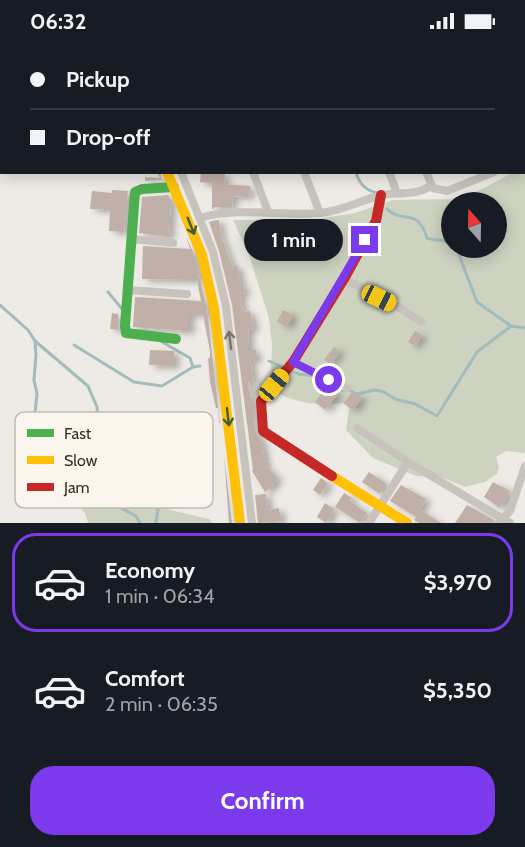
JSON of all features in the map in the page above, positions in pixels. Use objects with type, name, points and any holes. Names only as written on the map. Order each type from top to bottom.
[{"type":"street","points":[[168,174],[202,255],[214,308],[240,523]]},
{"type":"street","points":[[182,174],[213,252],[226,306],[252,523]]},
{"type":"street","points":[[254,174],[268,212]]},
{"type":"street","points":[[305,174],[320,213]]},
{"type":"street","points":[[390,174],[397,193]]},
{"type":"street","points":[[427,174],[431,186],[447,191],[479,176]]},
{"type":"street","points":[[200,218],[212,214],[238,212],[320,213],[352,206],[381,195],[425,190],[431,186]]},
{"type":"street","points":[[174,187],[142,189],[135,192],[125,326],[126,333],[176,339]]},
{"type":"street","points":[[381,195],[376,221],[344,279],[293,362],[261,401],[261,422],[263,431],[407,523]]},
{"type":"street","points":[[131,239],[173,243]]},
{"type":"street","points":[[344,279],[402,309],[421,322]]},
{"type":"street","points":[[127,290],[187,294]]},
{"type":"street","points":[[293,362],[346,388]]},
{"type":"street","points":[[357,428],[504,522],[525,466]]},
{"type":"street","points":[[369,523],[408,462]]},
{"type":"green space","points":[[510,174],[525,174],[525,453],[506,451],[496,457],[499,467],[497,474],[485,482],[465,487],[441,477],[416,476],[373,458],[346,430],[350,402],[313,404],[278,393],[271,371],[272,343],[269,318],[249,255],[233,220],[313,220],[355,213],[392,200],[441,199],[441,258],[507,258],[507,192],[474,192]]},
{"type":"green space","points":[[81,508],[167,508],[209,519],[213,523],[88,523]]},
{"type":"building","points":[[158,174],[160,174],[162,180],[145,181],[145,177],[160,178]]},
{"type":"building","points":[[201,174],[225,174],[224,184],[250,186],[249,197],[233,196],[232,207],[212,209],[212,183],[200,182]]},
{"type":"building","points":[[112,190],[128,191],[124,232],[109,231],[110,210],[90,209],[92,191],[112,193]]},
{"type":"building","points":[[168,195],[171,200],[169,237],[139,233],[142,197]]},
{"type":"building","points":[[219,220],[221,235],[232,266],[237,265],[241,286],[244,286],[245,293],[240,294],[243,312],[250,311],[254,329],[248,330],[249,350],[256,350],[256,360],[250,360],[254,381],[248,382],[251,399],[254,398],[254,423],[256,433],[261,440],[267,470],[269,468],[278,479],[265,492],[252,471],[232,305],[219,251],[209,222]]},
{"type":"building","points":[[186,236],[195,257],[207,309],[220,423],[210,382],[208,358],[210,358],[210,351],[203,314],[189,314],[189,331],[133,327],[135,297],[201,301],[197,280],[142,279],[143,246],[190,249]]},
{"type":"building","points":[[283,310],[293,315],[287,327],[277,322]]},
{"type":"building","points":[[112,313],[118,314],[118,330],[110,329]]},
{"type":"building","points":[[415,331],[422,335],[415,346],[408,342]]},
{"type":"building","points":[[334,347],[340,351],[330,364],[324,360]]},
{"type":"building","points":[[150,350],[174,351],[174,366],[149,365]]},
{"type":"building","points":[[327,386],[338,394],[325,410],[315,402]]},
{"type":"building","points":[[352,393],[363,397],[353,410],[343,403]]},
{"type":"building","points":[[224,455],[232,523],[229,523]]},
{"type":"building","points":[[369,472],[387,484],[380,494],[362,482]]},
{"type":"building","points":[[321,478],[328,483],[320,495],[313,490]]},
{"type":"building","points":[[493,482],[510,491],[500,508],[484,497]]},
{"type":"building","points":[[401,485],[426,499],[420,510],[441,523],[419,523],[414,520],[416,517],[390,501]]},
{"type":"building","points":[[344,493],[352,498],[350,501],[367,513],[360,523],[335,507]]},
{"type":"building","points":[[266,494],[268,510],[279,508],[281,521],[258,523],[255,495]]},
{"type":"building","points":[[325,503],[334,509],[326,523],[317,517]]},
{"type":"building","points":[[467,505],[494,520],[493,523],[455,523]]},
{"type":"waterway","points":[[357,174],[364,186],[378,193]]},
{"type":"waterway","points":[[387,209],[393,214],[410,217],[419,222],[427,238],[441,240]]},
{"type":"waterway","points":[[460,258],[477,302],[511,326],[525,328]]},
{"type":"waterway","points":[[108,292],[122,309]]},
{"type":"waterway","points":[[0,305],[28,330],[35,341],[34,380],[37,394],[35,412]]},
{"type":"waterway","points":[[321,379],[332,388],[349,390],[357,394],[375,390],[384,392],[395,399],[415,404],[437,416],[477,352],[511,326]]},
{"type":"waterway","points":[[35,341],[88,386],[97,412]]},
{"type":"waterway","points":[[162,342],[190,358],[193,367],[200,366]]},
{"type":"waterway","points":[[74,345],[134,382],[162,386],[193,367]]},
{"type":"waterway","points":[[269,361],[298,374],[315,376]]},
{"type":"waterway","points":[[121,508],[136,516],[140,523]]},
{"type":"waterway","points":[[156,523],[158,508]]},
{"type":"traffic: fast","points":[[174,187],[142,189],[135,192],[125,326],[126,333],[176,339]]},
{"type":"traffic: slow","points":[[168,174],[202,255],[214,308],[240,523]]},
{"type":"traffic: slow","points":[[332,476],[407,523]]},
{"type":"traffic: jam","points":[[332,476],[263,431],[261,401],[293,362],[344,279],[376,221],[381,195]]},
{"type":"route","points":[[329,380],[293,362],[365,240]]}]
